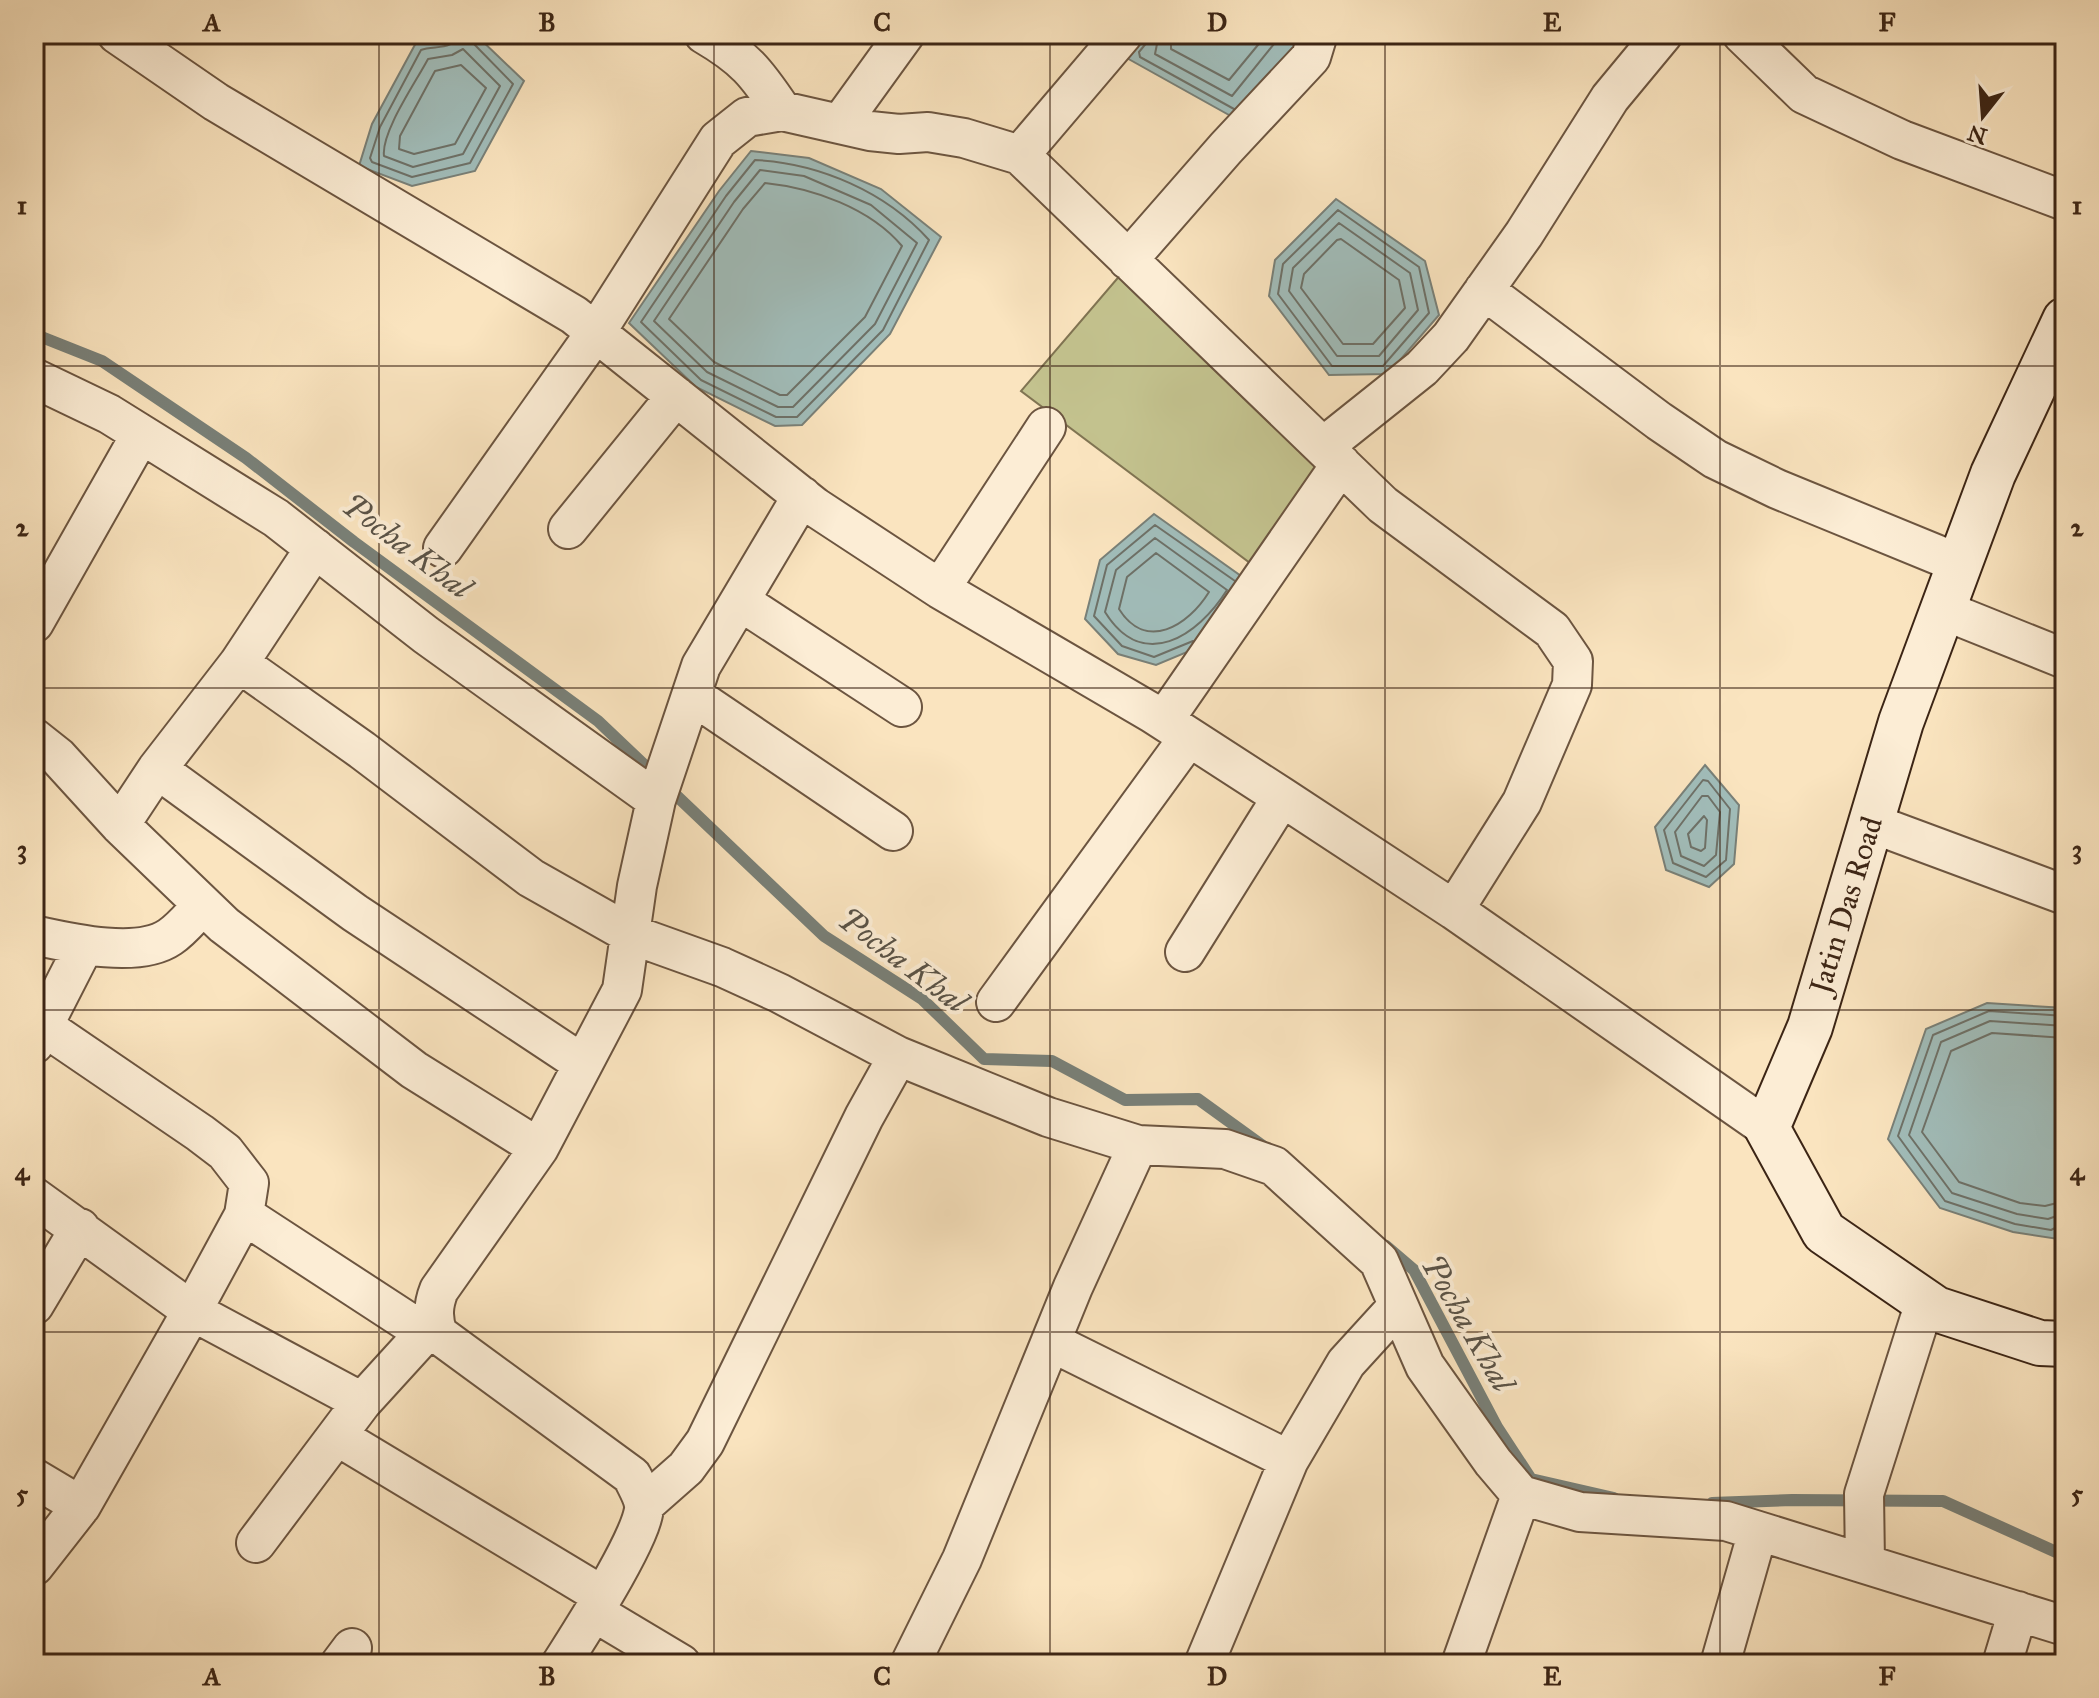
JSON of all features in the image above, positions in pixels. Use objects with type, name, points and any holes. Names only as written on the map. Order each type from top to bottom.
[{"type":"street","points":[[117,34],[216,102],[574,315],[802,496],[940,589],[1177,728],[1454,910],[1767,1128],[1824,1232],[1925,1302],[1936,1309],[2040,1343],[2065,1344]]},
{"type":"street","points":[[704,34],[735,52],[755,71],[782,111]]},
{"type":"street","points":[[840,124],[905,34]]},
{"type":"street","points":[[1020,155],[1123,34]]},
{"type":"street","points":[[1128,260],[1311,57],[1318,34]]},
{"type":"street","points":[[996,1002],[1177,728],[1332,456],[1451,337],[1524,234],[1610,98],[1663,34]]},
{"type":"street","points":[[1742,34],[1804,94],[1902,140],[2065,201]]},
{"type":"street","points":[[443,548],[596,332],[718,140],[747,117],[782,111],[870,131],[899,134],[928,132],[964,138],[1020,155],[1383,505],[1552,630],[1573,661],[1572,685],[1522,802],[1454,910]]},
{"type":"street","points":[[1484,290],[1715,459],[1777,489],[1960,564]]},
{"type":"street","name":"Jatin Das Road","points":[[1767,1128],[1810,1027],[1901,722],[1993,474],[2065,320]]},
{"type":"street","points":[[39,391],[109,414],[276,518],[426,635],[660,789]]},
{"type":"street","points":[[568,529],[676,396]]},
{"type":"street","points":[[940,589],[1046,427]]},
{"type":"street","points":[[34,623],[141,434]]},
{"type":"street","points":[[256,1543],[362,1402],[430,1328],[439,1290],[539,1148],[622,990],[637,886],[660,789],[701,666],[802,496]]},
{"type":"street","points":[[120,825],[157,769],[239,663],[315,548]]},
{"type":"street","points":[[740,601],[902,707]]},
{"type":"street","points":[[1943,610],[2065,659]]},
{"type":"street","points":[[239,663],[362,750],[531,878],[630,934],[751,980],[898,1056],[1048,1117],[1138,1145],[1225,1149],[1274,1166],[1379,1261],[1425,1366],[1493,1462],[1521,1495],[1580,1512],[1726,1521],[2065,1626]]},
{"type":"street","points":[[692,695],[893,831]]},
{"type":"street","points":[[34,738],[58,757],[120,825],[202,906],[414,1070],[539,1148]]},
{"type":"street","points":[[157,769],[355,913],[583,1064]]},
{"type":"street","points":[[1185,952],[1282,797]]},
{"type":"street","points":[[1871,823],[2065,895]]},
{"type":"street","points":[[34,935],[84,946],[135,948],[168,938],[202,906]]},
{"type":"street","points":[[34,1566],[81,1506],[192,1311],[244,1215],[249,1183],[225,1152],[38,1035],[84,946]]},
{"type":"street","points":[[644,1505],[686,1468],[705,1442],[864,1117],[898,1056]]},
{"type":"street","points":[[910,1664],[962,1559],[1051,1342],[1138,1145]]},
{"type":"street","points":[[34,1197],[192,1311],[362,1402]]},
{"type":"street","points":[[244,1215],[430,1328],[632,1476],[644,1505],[640,1525],[598,1604],[561,1664]]},
{"type":"street","points":[[34,1305],[80,1228]]},
{"type":"street","points":[[1865,1563],[1864,1494],[1925,1302]]},
{"type":"street","points":[[1204,1664],[1289,1460],[1346,1363],[1398,1306]]},
{"type":"street","points":[[1051,1342],[1289,1460]]},
{"type":"street","points":[[337,1436],[598,1604],[681,1664]]},
{"type":"street","points":[[34,1478],[81,1506]]},
{"type":"street","points":[[1461,1664],[1521,1495]]},
{"type":"street","points":[[1720,1664],[1758,1531]]},
{"type":"street","points":[[2002,1664],[2018,1611]]},
{"type":"shaded area","points":[[1122,273],[1341,482],[1266,575],[1021,391]]},
{"type":"water","points":[[1143,34],[1305,34],[1238,120],[1125,57]]},
{"type":"water","points":[[476,35],[524,81],[475,171],[412,186],[359,166],[372,124],[417,41]]},
{"type":"water","points":[[751,151],[809,158],[881,189],[941,237],[890,334],[802,425],[775,426],[696,387],[629,323],[719,191]]},
{"type":"water","points":[[1336,199],[1425,261],[1439,315],[1388,374],[1329,375],[1269,296],[1275,260]]},
{"type":"water","points":[[1154,514],[1255,586],[1204,645],[1156,665],[1118,654],[1085,619],[1100,560]]},
{"type":"water","points":[[1705,765],[1739,805],[1734,864],[1709,887],[1666,870],[1655,827]]},
{"type":"water","points":[[1987,1003],[2065,1008],[2065,1225],[2058,1239],[2013,1232],[1940,1208],[1888,1139],[1926,1029]]},
{"type":"waterway","name":"Pocha Khal","points":[[34,334],[102,361],[246,458],[354,542],[598,721],[824,936],[922,999],[984,1059],[1052,1061],[1125,1100],[1198,1099],[1263,1146]]},
{"type":"waterway","name":"Pocha Khal","points":[[1386,1246],[1414,1270],[1497,1427],[1531,1479],[1614,1498]]},
{"type":"waterway","name":"Pocha Khal","points":[[1712,1503],[1943,1501],[2065,1556]]}]
